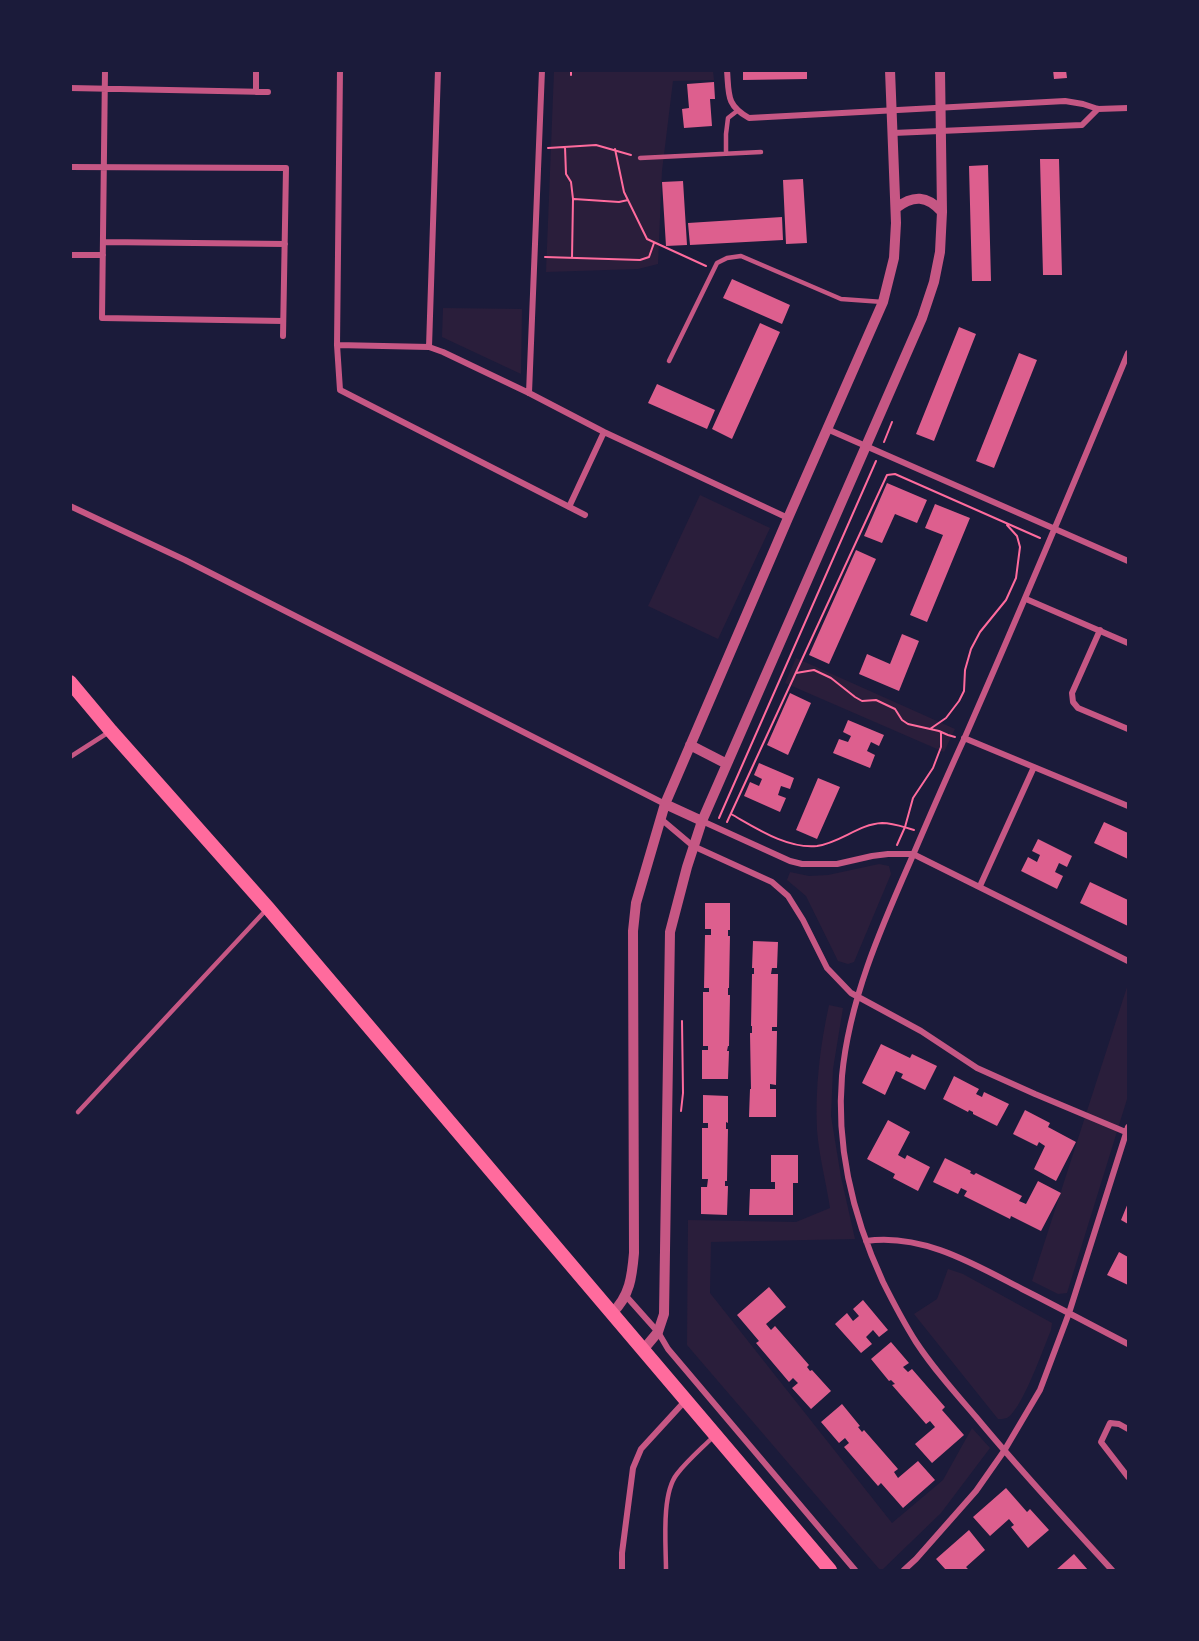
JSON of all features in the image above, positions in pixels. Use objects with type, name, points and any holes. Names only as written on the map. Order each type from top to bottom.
[{"type":"main road","points":[[70,682],[268,908],[830,1570]]},
{"type":"street","points":[[105,70],[102,318],[283,321]]},
{"type":"street","points":[[256,70],[256,92]]},
{"type":"street","points":[[340,70],[337,345],[340,390],[585,515]]},
{"type":"street","points":[[429,347],[438,70]]},
{"type":"street","points":[[529,393],[542,70]]},
{"type":"street","points":[[727,70],[729,98],[737,111],[749,118],[1065,101],[1098,109],[1128,108]]},
{"type":"street","points":[[612,1313],[621,1305],[626,1296],[631,1279],[634,1253],[633,931],[636,903],[665,804],[883,302],[894,258],[896,223],[890,70]]},
{"type":"street","points":[[643,1350],[658,1332],[664,1314],[670,932],[702,821],[922,318],[934,282],[940,252],[942,212],[940,70]]},
{"type":"street","points":[[70,88],[268,92]]},
{"type":"street","points":[[893,133],[1082,125],[1098,109]]},
{"type":"street","points":[[70,167],[286,168],[282,336]]},
{"type":"street","points":[[896,208],[906,200],[920,199],[934,202],[942,212]]},
{"type":"street","points":[[103,242],[285,244]]},
{"type":"street","points":[[70,255],[103,255]]},
{"type":"street","points":[[337,345],[429,347],[443,352],[604,432],[788,518]]},
{"type":"street","points":[[1112,1570],[1004,1451],[917,1343],[885,1285],[866,1241],[854,1203],[843,1152],[841,1120],[846,1043],[875,944],[1050,542],[1128,352]]},
{"type":"street","points":[[827,429],[1128,561]]},
{"type":"street","points":[[569,507],[604,432]]},
{"type":"street","points":[[70,506],[184,561],[665,804],[790,861],[802,864],[837,864],[873,856],[914,854],[1128,961]]},
{"type":"street","points":[[1026,598],[1128,643]]},
{"type":"street","points":[[1100,630],[1072,693],[1073,702],[1081,710],[1128,729]]},
{"type":"street","points":[[964,738],[1128,806]]},
{"type":"street","points":[[690,745],[727,764]]},
{"type":"street","points":[[980,886],[1034,767]]},
{"type":"street","points":[[660,818],[693,846],[772,882],[788,896],[827,968],[851,993],[921,1031],[977,1068],[1128,1131],[1069,1313],[1040,1390],[1004,1451],[976,1491],[904,1570]]},
{"type":"street","points":[[866,1241],[896,1240],[954,1254],[1128,1344]]},
{"type":"street","points":[[626,1296],[855,1570]]},
{"type":"street","points":[[622,1570],[622,1553],[633,1468],[640,1449],[686,1400]]},
{"type":"street","points":[[1128,1429],[1119,1424],[1110,1423],[1101,1442],[1128,1477]]},
{"type":"lane","points":[[726,153],[728,118],[737,111]]},
{"type":"lane","points":[[640,158],[761,152]]},
{"type":"lane","points":[[669,361],[717,264],[727,258],[741,256],[841,299],[883,302]]},
{"type":"lane","points":[[70,757],[111,731]]},
{"type":"lane","points":[[78,1112],[268,908]]},
{"type":"lane","points":[[666,1570],[668,1490],[675,1475],[715,1435]]},
{"type":"path","points":[[571,70],[571,75]]},
{"type":"path","points":[[539,148],[596,145],[640,158]]},
{"type":"path","points":[[565,147],[567,174],[571,182],[573,199],[572,258]]},
{"type":"path","points":[[615,149],[624,192],[647,239],[714,270]]},
{"type":"path","points":[[573,199],[619,202],[628,200]]},
{"type":"path","points":[[535,257],[640,260],[649,257],[654,243]]},
{"type":"path","points":[[716,827],[879,452]]},
{"type":"path","points":[[723,831],[887,475],[896,474],[1050,542]]},
{"type":"path","points":[[930,729],[946,718],[959,701],[964,691],[965,670],[971,649],[980,632],[1006,600],[1016,578],[1020,547],[1017,536],[1005,522]]},
{"type":"path","points":[[796,673],[814,670],[831,678],[855,698],[862,701],[876,700],[895,709],[902,720],[908,724],[964,738]]},
{"type":"path","points":[[894,854],[914,798],[933,768],[941,747],[941,732]]},
{"type":"path","points":[[731,814],[763,831],[802,846],[818,846],[870,825],[883,823],[922,832]]},
{"type":"path","points":[[680,1119],[683,1093],[682,1014]]},
{"type":"shaded area","points":[[554,71],[713,71],[714,80],[673,81],[662,171],[658,264],[638,269],[546,272]]},
{"type":"shaded area","points":[[443,308],[522,309],[521,374],[442,337]]},
{"type":"shaded area","points":[[700,495],[770,528],[718,639],[648,606]]},
{"type":"shaded area","points":[[796,658],[955,729],[944,752],[785,683]]},
{"type":"shaded area","points":[[879,864],[889,866],[891,874],[854,962],[848,964],[838,961],[806,896],[787,880],[790,872],[809,876],[828,875]]},
{"type":"shaded area","points":[[1128,984],[1128,1096],[1067,1293],[1058,1294],[1032,1281]]},
{"type":"shaded area","points":[[829,1005],[843,1008],[833,1069],[831,1116],[841,1177],[855,1239],[711,1242],[710,1293],[892,1523],[943,1480],[972,1428],[990,1448],[941,1513],[882,1570],[687,1345],[688,1220],[796,1222],[830,1208],[817,1130],[819,1067]]},
{"type":"shaded area","points":[[948,1269],[963,1274],[1052,1323],[1026,1391],[1013,1413],[1007,1418],[998,1419],[914,1314],[937,1299]]},
{"type":"building","points":[[743,70],[807,70],[807,79],[743,80]]},
{"type":"building","points":[[1053,70],[1066,70],[1067,78],[1054,79]]},
{"type":"building","points":[[714,82],[715,99],[710,99],[712,126],[684,128],[682,109],[689,108],[687,84]]},
{"type":"building","points":[[1040,159],[1059,159],[1062,275],[1043,275]]},
{"type":"building","points":[[988,165],[991,281],[972,281],[969,166]]},
{"type":"building","points":[[803,179],[807,243],[786,244],[783,180]]},
{"type":"building","points":[[683,181],[687,245],[666,246],[662,182]]},
{"type":"building","points":[[782,217],[783,240],[690,245],[688,223]]},
{"type":"building","points":[[732,279],[790,305],[782,324],[723,298]]},
{"type":"building","points":[[760,323],[780,332],[732,439],[712,429]]},
{"type":"building","points":[[959,327],[976,334],[934,441],[916,434]]},
{"type":"building","points":[[1019,353],[1037,360],[994,468],[976,461]]},
{"type":"building","points":[[657,384],[715,410],[707,429],[648,403]]},
{"type":"building","points":[[887,483],[927,500],[917,523],[895,514],[882,543],[864,536]]},
{"type":"building","points":[[935,504],[970,518],[927,622],[910,615],[943,535],[925,528]]},
{"type":"building","points":[[856,550],[876,559],[829,664],[809,655]]},
{"type":"building","points":[[902,634],[919,641],[899,691],[859,674],[867,654],[890,664]]},
{"type":"building","points":[[790,693],[811,703],[788,755],[767,745]]},
{"type":"building","points":[[848,720],[884,735],[879,746],[871,742],[867,751],[875,755],[870,768],[833,753],[839,739],[848,742],[851,736],[843,732]]},
{"type":"building","points":[[759,763],[794,778],[790,789],[781,786],[778,795],[786,798],[780,812],[744,796],[750,782],[759,786],[762,779],[754,775]]},
{"type":"building","points":[[818,778],[840,787],[817,839],[796,830]]},
{"type":"building","points":[[1104,822],[1128,833],[1128,859],[1094,843]]},
{"type":"building","points":[[1038,839],[1072,856],[1067,867],[1059,863],[1055,872],[1063,876],[1057,889],[1021,871],[1028,857],[1037,862],[1040,855],[1032,851]]},
{"type":"building","points":[[1090,882],[1128,900],[1128,926],[1080,903]]},
{"type":"building","points":[[705,903],[730,903],[728,1079],[702,1079],[702,1050],[708,1050],[708,1046],[703,1046],[703,992],[709,992],[709,988],[704,988],[705,935],[711,935],[711,929],[705,929]]},
{"type":"building","points":[[753,941],[778,942],[777,968],[772,968],[771,974],[778,974],[777,1027],[772,1027],[772,1031],[777,1031],[776,1085],[770,1084],[770,1089],[776,1089],[776,1117],[749,1117]]},
{"type":"building","points":[[881,1044],[910,1058],[912,1054],[937,1066],[925,1090],[901,1078],[903,1074],[896,1071],[885,1095],[862,1083]]},
{"type":"building","points":[[954,1076],[979,1089],[976,1094],[982,1097],[984,1092],[1009,1104],[997,1126],[943,1099]]},
{"type":"building","points":[[703,1095],[728,1096],[727,1181],[725,1181],[725,1186],[728,1186],[727,1215],[701,1214],[701,1187],[707,1187],[708,1179],[702,1179],[702,1128],[708,1128],[708,1123],[703,1123]]},
{"type":"building","points":[[1025,1110],[1050,1123],[1048,1127],[1076,1142],[1056,1181],[1034,1169],[1045,1146],[1039,1142],[1037,1146],[1013,1134]]},
{"type":"building","points":[[888,1120],[910,1132],[898,1155],[905,1159],[907,1155],[930,1167],[918,1191],[893,1178],[895,1174],[867,1159]]},
{"type":"building","points":[[771,1155],[798,1155],[798,1183],[793,1183],[793,1215],[749,1215],[750,1189],[775,1189],[775,1182],[771,1182]]},
{"type":"building","points":[[945,1158],[971,1171],[970,1173],[974,1175],[976,1173],[1022,1196],[1019,1201],[1026,1204],[1038,1181],[1061,1193],[1041,1231],[1011,1216],[1010,1219],[964,1196],[967,1191],[961,1188],[958,1194],[933,1182]]},
{"type":"building","points":[[1128,1203],[1128,1224],[1121,1220]]},
{"type":"building","points":[[1119,1252],[1128,1257],[1128,1285],[1107,1275]]},
{"type":"building","points":[[769,1287],[786,1307],[766,1324],[771,1330],[775,1326],[809,1365],[807,1367],[810,1371],[812,1370],[831,1391],[811,1409],[792,1388],[798,1383],[793,1378],[789,1382],[756,1343],[759,1341],[737,1315]]},
{"type":"building","points":[[863,1300],[888,1330],[879,1337],[873,1330],[866,1337],[872,1344],[861,1353],[835,1324],[847,1313],[853,1321],[859,1316],[853,1309]]},
{"type":"building","points":[[891,1342],[909,1363],[903,1367],[908,1372],[912,1369],[945,1407],[942,1410],[964,1435],[932,1463],[915,1444],[935,1427],[930,1421],[926,1424],[892,1385],[895,1384],[889,1381],[871,1359]]},
{"type":"building","points":[[842,1404],[860,1426],[858,1427],[862,1432],[864,1430],[898,1469],[894,1472],[898,1478],[918,1461],[935,1480],[903,1508],[881,1483],[878,1486],[844,1447],[849,1443],[845,1438],[839,1443],[821,1422]]},
{"type":"building","points":[[1006,1488],[1027,1512],[1030,1509],[1049,1530],[1028,1548],[1011,1527],[1014,1525],[1009,1519],[990,1536],[973,1517]]},
{"type":"building","points":[[969,1530],[985,1550],[966,1567],[969,1570],[946,1570],[936,1559]]},
{"type":"building","points":[[1074,1554],[1088,1570],[1056,1570]]}]
